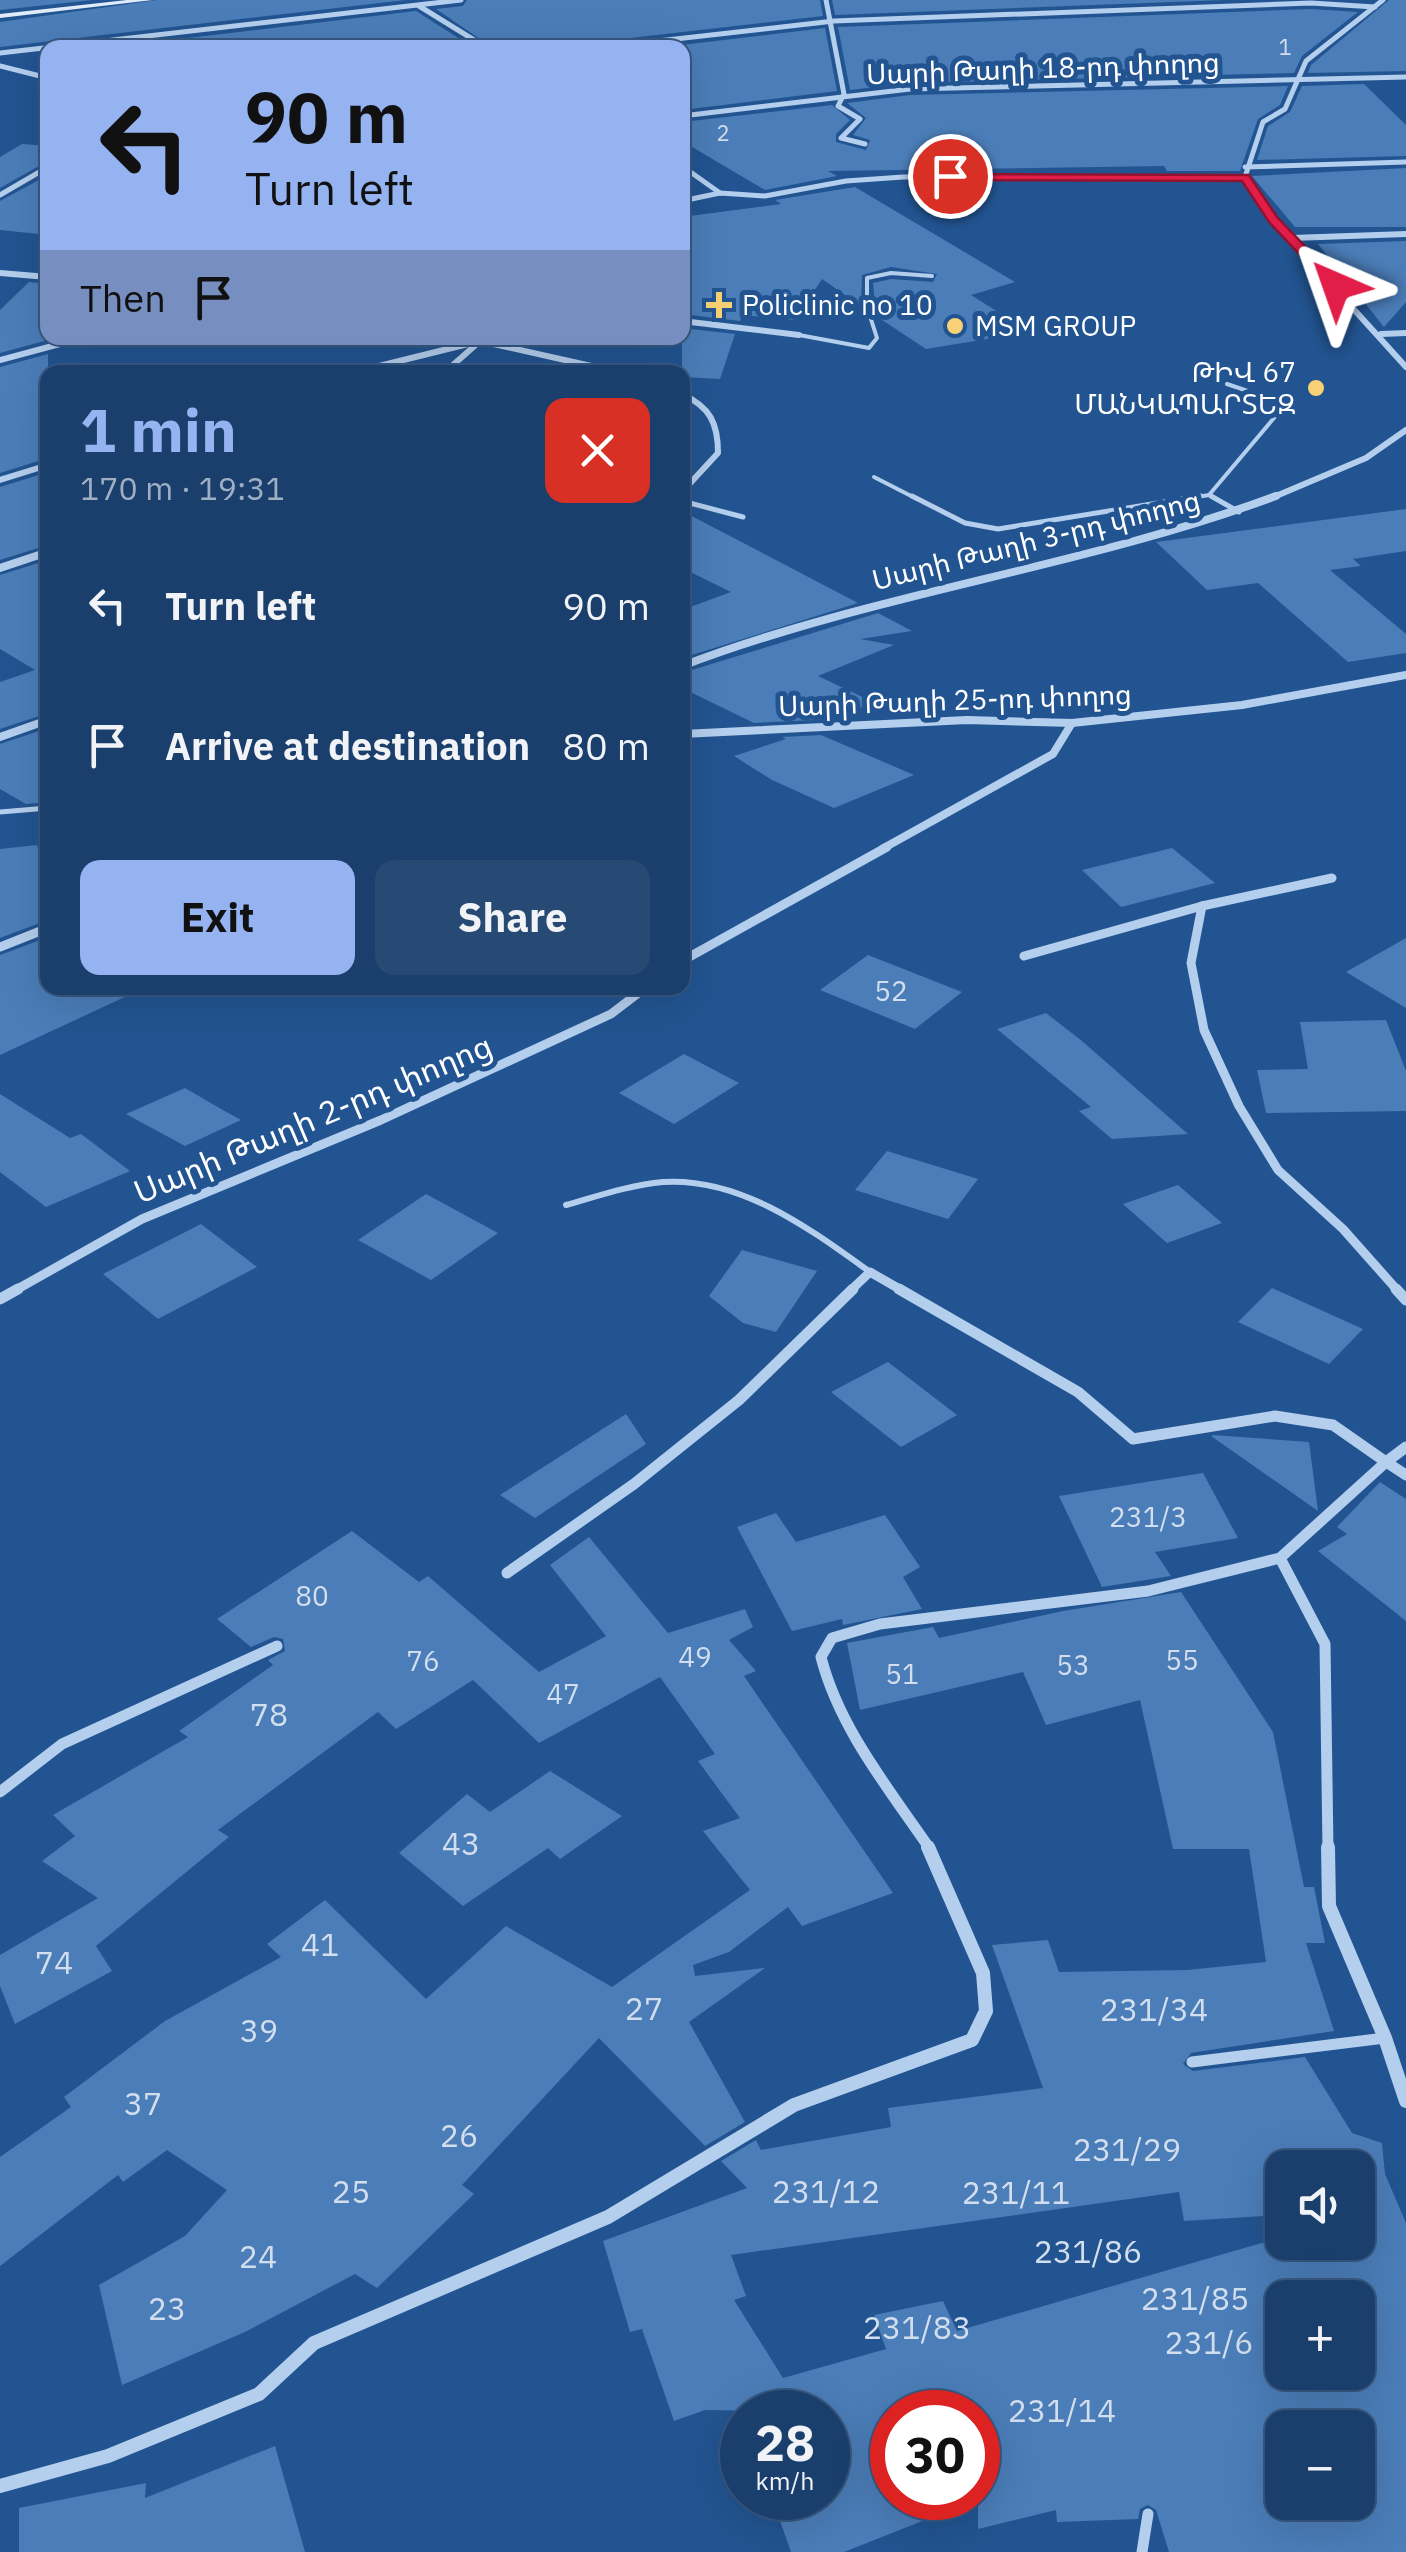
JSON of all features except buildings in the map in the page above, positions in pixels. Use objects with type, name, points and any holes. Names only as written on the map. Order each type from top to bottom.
[{"type":"street","points":[[0,16],[149,0]]},
{"type":"street","points":[[410,0],[474,40]]},
{"type":"street","points":[[113,40],[461,0]]},
{"type":"street","points":[[826,0],[834,20],[832,64],[844,94],[838,106],[860,119],[841,138],[865,144]]},
{"type":"street","points":[[1383,0],[1306,61],[1294,80],[1286,110],[1263,122],[1244,167],[1245,178],[1273,220],[1381,334],[1406,367]]},
{"type":"street","points":[[664,40],[834,20],[1311,3],[1374,8]]},
{"type":"street","points":[[0,53],[40,48]]},
{"type":"street","points":[[0,66],[40,76]]},
{"type":"street","name":"Սարի Թաղի 18-րդ փողոց","points":[[690,115],[844,94],[1406,77]]},
{"type":"street","points":[[1244,167],[1406,162]]},
{"type":"street","points":[[0,195],[40,172]]},
{"type":"street","points":[[690,172],[720,193]]},
{"type":"street","points":[[690,199],[720,193],[765,196],[846,180],[904,177],[1245,178]]},
{"type":"street","points":[[1292,238],[1406,234]]},
{"type":"street","points":[[0,272],[40,276]]},
{"type":"street","points":[[690,323],[799,336]]},
{"type":"street","points":[[1381,334],[1406,333]]},
{"type":"street","points":[[0,360],[56,345]]},
{"type":"street","points":[[382,365],[459,345]]},
{"type":"street","points":[[453,365],[475,345]]},
{"type":"street","points":[[507,345],[589,365]]},
{"type":"street","points":[[690,398],[699,402],[718,426],[718,453],[690,483]]},
{"type":"street","name":"Սարի Թաղի 3-րդ փողոց","points":[[690,663],[740,642],[890,599],[1240,512],[1364,460],[1406,430]]},
{"type":"street","points":[[1394,442],[1406,444]]},
{"type":"street","points":[[0,480],[40,468]]},
{"type":"street","points":[[0,568],[40,555]]},
{"type":"street","name":"Սարի Թաղի 25-րդ փողոց","points":[[690,734],[968,720],[1072,723],[1242,706],[1406,675]]},
{"type":"street","points":[[0,737],[40,723]]},
{"type":"street","points":[[690,957],[1053,754],[1072,723]]},
{"type":"street","points":[[1024,956],[1202,906],[1332,878]]},
{"type":"street","points":[[1202,906],[1190,963],[1204,1030],[1239,1106],[1278,1170],[1342,1229],[1406,1300]]},
{"type":"street","points":[[0,948],[40,931]]},
{"type":"street","name":"Սարի Թաղի 2-րդ փողոց","points":[[0,1299],[142,1219],[381,1120],[612,1014],[637,995]]},
{"type":"street","points":[[507,1574],[634,1484],[738,1400],[870,1272],[1078,1392],[1133,1440],[1276,1416],[1334,1425],[1406,1475]]},
{"type":"street","points":[[0,2486],[108,2456],[259,2394],[314,2343],[608,2217],[721,2153],[756,2124],[833,2088],[972,2040],[986,2011],[983,1973],[930,1849],[870,1763],[828,1684],[822,1656],[832,1638],[880,1624],[1148,1591],[1280,1558],[1406,1448]]},
{"type":"street","points":[[1280,1558],[1324,1644],[1329,1906],[1386,2038],[1406,2101]]},
{"type":"street","points":[[0,1792],[62,1744],[277,1646]]},
{"type":"lane","points":[[799,336],[868,348],[877,338],[867,307],[868,278],[892,273],[932,276]]},
{"type":"lane","points":[[1209,495],[1278,412],[1271,399],[1226,384]]},
{"type":"lane","points":[[874,478],[965,523],[998,529],[1209,495],[1240,512]]},
{"type":"lane","points":[[690,503],[743,518]]},
{"type":"lane","points":[[0,812],[40,809]]},
{"type":"lane","points":[[566,1205],[673,1182],[716,1188],[810,1228],[870,1272]]},
{"type":"lane","points":[[1192,2062],[1386,2038]]},
{"type":"lane","points":[[1142,2552],[1148,2514]]},
{"type":"place","name":"Policlinic no 10","points":[[719,305]]},
{"type":"place","name":"MSM GROUP","points":[[955,326]]},
{"type":"place","name":"ԹԻՎ 67 ՄԱՆԿԱՊԱՐՏԵԶ","points":[[1316,388]]},
{"type":"route","points":[[950,176],[1245,178],[1273,220],[1336,286]]}]
